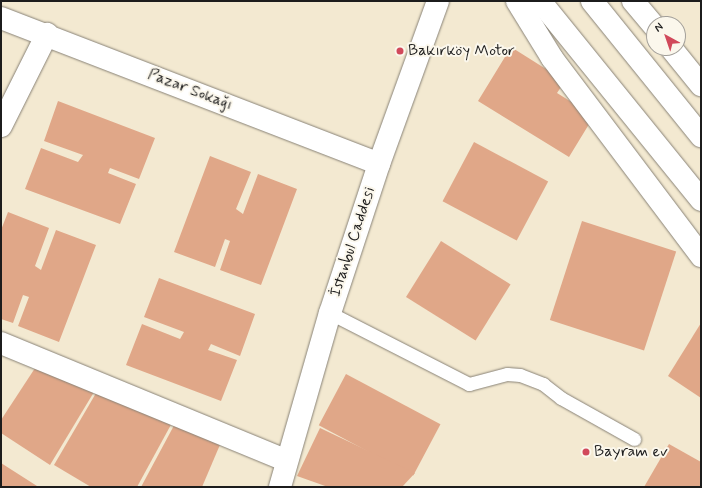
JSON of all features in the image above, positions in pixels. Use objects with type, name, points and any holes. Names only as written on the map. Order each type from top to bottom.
[{"type":"main road","name":"İstanbul Caddesi","points":[[280,487],[330,313],[379,164],[438,1]]},
{"type":"main road","points":[[518,1],[552,58],[701,256]]},
{"type":"main road","points":[[540,1],[701,200]]},
{"type":"main road","points":[[592,1],[701,136]]},
{"type":"main road","points":[[633,1],[646,16]]},
{"type":"main road","name":"Pazar Sokağı","points":[[1,18],[47,34],[379,164]]},
{"type":"main road","points":[[1,126],[47,34]]},
{"type":"main road","points":[[678,56],[701,85]]},
{"type":"main road","points":[[1,343],[287,461]]},
{"type":"lane","points":[[330,313],[469,384],[507,374],[520,375],[543,384],[561,398],[634,439]]},
{"type":"building","points":[[511,47],[565,81],[557,93],[594,116],[569,157],[478,101]]},
{"type":"building","points":[[58,101],[155,138],[139,179],[110,168],[108,173],[136,184],[120,224],[25,189],[41,148],[78,162],[83,155],[44,141]]},
{"type":"building","points":[[474,142],[548,181],[517,241],[443,201]]},
{"type":"building","points":[[210,156],[251,172],[236,209],[243,214],[258,174],[297,189],[261,285],[220,270],[230,241],[225,239],[215,267],[174,252]]},
{"type":"building","points":[[8,212],[49,228],[35,266],[41,270],[56,230],[96,245],[59,342],[18,326],[29,297],[23,295],[13,323],[1,319],[1,230]]},
{"type":"building","points":[[582,221],[676,252],[644,351],[550,320]]},
{"type":"building","points":[[441,241],[511,284],[476,340],[406,297]]},
{"type":"building","points":[[159,278],[255,314],[240,356],[211,344],[208,350],[237,360],[221,401],[126,365],[142,324],[180,339],[184,332],[144,317]]},
{"type":"building","points":[[701,323],[701,398],[668,376]]},
{"type":"building","points":[[39,362],[97,387],[50,465],[1,433],[1,420]]},
{"type":"building","points":[[346,374],[440,424],[413,475],[319,425]]},
{"type":"building","points":[[99,388],[173,421],[137,487],[91,487],[54,465]]},
{"type":"building","points":[[178,418],[222,440],[202,487],[141,487]]},
{"type":"building","points":[[320,428],[415,473],[402,487],[328,487],[297,476]]},
{"type":"building","points":[[669,444],[701,462],[701,487],[644,487]]},
{"type":"building","points":[[1,463],[37,486],[42,487],[1,487]]},
{"type":"place","name":"Bakırköy Motor","points":[[400,51]]},
{"type":"place","name":"Bayram ev","points":[[586,452]]}]
